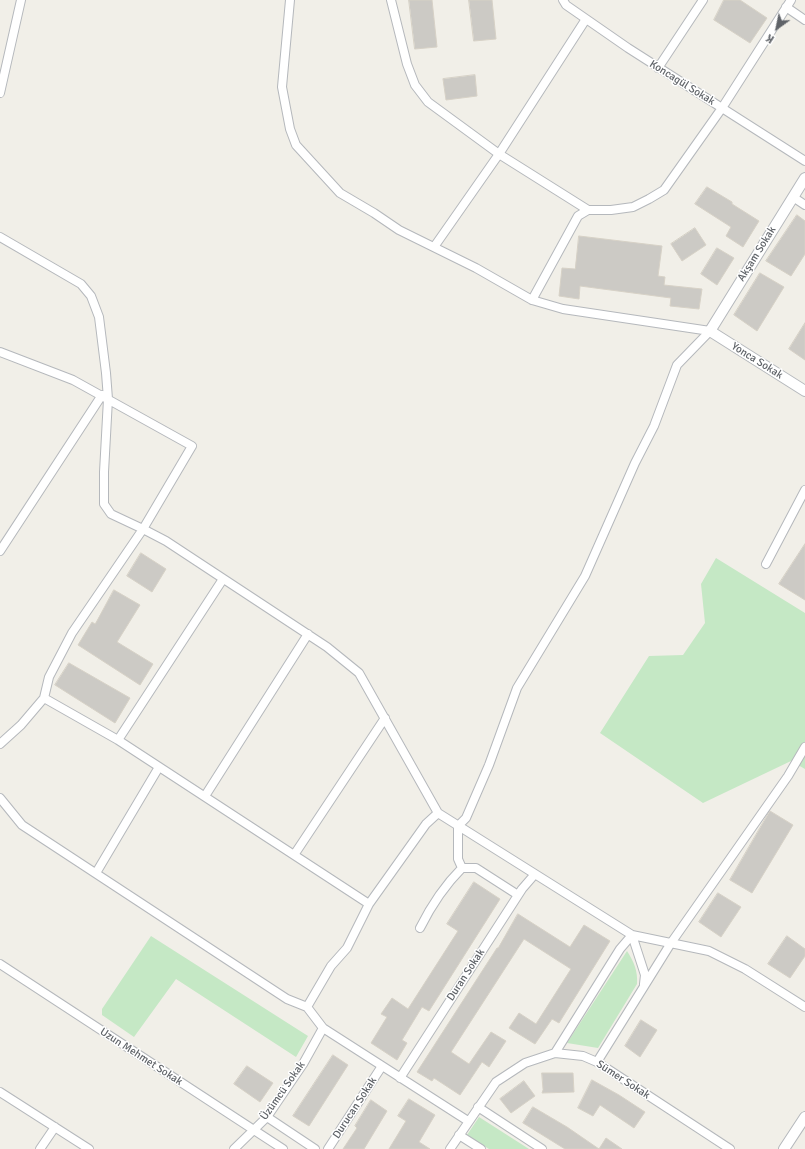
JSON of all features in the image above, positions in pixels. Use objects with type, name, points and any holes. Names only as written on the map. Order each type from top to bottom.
[{"type":"street","points":[[0,92],[21,0]]},
{"type":"street","points":[[290,0],[282,87],[290,129],[296,145],[340,193],[399,230],[476,268],[532,300],[563,309],[710,331]]},
{"type":"street","points":[[391,0],[407,64],[415,85],[428,102],[499,154],[588,210]]},
{"type":"street","name":"Koncagül Sokak","points":[[563,0],[566,5],[658,68],[805,161]]},
{"type":"street","points":[[658,68],[703,0]]},
{"type":"street","points":[[532,300],[578,216],[588,210],[611,210],[633,207],[664,190],[722,108],[791,0]]},
{"type":"street","points":[[786,8],[805,20]]},
{"type":"street","points":[[434,247],[499,154],[586,19]]},
{"type":"street","name":"Akşam Sokak","points":[[710,331],[805,178]]},
{"type":"street","points":[[793,197],[805,205]]},
{"type":"street","points":[[0,236],[81,284],[91,296],[99,317],[106,373],[104,397],[104,504],[111,514],[166,541],[308,634],[327,647],[359,673],[438,813],[632,935],[709,951],[745,969],[805,1007]]},
{"type":"street","points":[[462,868],[458,859],[458,826],[466,818],[490,765],[517,688],[585,576],[634,463],[654,426],[677,365],[710,331]]},
{"type":"street","name":"Yonca Sokak","points":[[710,331],[805,391]]},
{"type":"street","points":[[0,352],[73,380],[192,446],[143,529],[72,633],[49,677],[44,698],[21,725],[0,744]]},
{"type":"street","points":[[0,551],[104,397]]},
{"type":"street","points":[[766,564],[805,490]]},
{"type":"street","points":[[118,740],[223,579]]},
{"type":"street","points":[[205,796],[308,634]]},
{"type":"street","points":[[44,698],[118,740],[369,904]]},
{"type":"street","points":[[294,855],[384,718]]},
{"type":"street","points":[[597,1062],[671,943],[788,776],[805,746]]},
{"type":"street","points":[[96,874],[159,767]]},
{"type":"street","points":[[0,798],[22,825],[287,999],[307,1007],[323,1028],[468,1121]]},
{"type":"street","points":[[307,1007],[331,966],[347,948],[369,904],[426,824],[438,813]]},
{"type":"street","points":[[420,928],[429,910],[447,882],[462,868],[476,868],[518,896]]},
{"type":"street","name":"Duran Sokak","points":[[400,1078],[518,896],[535,874]]},
{"type":"street","points":[[632,935],[645,975],[644,987]]},
{"type":"street","points":[[555,1053],[620,949],[632,935]]},
{"type":"street","name":"Uzun Mehmet Sokak","points":[[0,964],[283,1149]]},
{"type":"street","name":"Üzümcü Sokak","points":[[234,1149],[267,1118],[303,1064],[323,1028]]},
{"type":"street","name":"Sümer Sokak","points":[[450,1149],[478,1106],[496,1082],[525,1063],[555,1053],[583,1056],[597,1062],[730,1149]]},
{"type":"street","name":"Durucan Sokak","points":[[328,1149],[382,1066]]},
{"type":"street","points":[[0,1092],[88,1149]]},
{"type":"street","points":[[478,1106],[542,1149]]},
{"type":"street","points":[[784,1149],[805,1117]]},
{"type":"street","points":[[267,1118],[315,1149]]},
{"type":"street","points":[[40,1149],[54,1127]]},
{"type":"street","points":[[459,1134],[481,1149]]},
{"type":"green space","points":[[716,558],[805,613],[805,769],[791,761],[703,803],[600,733],[649,656],[683,655],[705,623],[701,584]]},
{"type":"green space","points":[[151,936],[308,1036],[296,1057],[176,979],[134,1037],[102,1015],[102,1009]]},
{"type":"green space","points":[[627,951],[635,967],[637,984],[598,1048],[567,1043]]},
{"type":"green space","points":[[479,1117],[529,1149],[489,1149],[467,1135]]},
{"type":"building","points":[[409,0],[432,0],[437,47],[415,49]]},
{"type":"building","points":[[469,0],[492,0],[496,39],[474,41]]},
{"type":"building","points":[[724,0],[740,0],[767,18],[750,43],[714,20]]},
{"type":"building","points":[[475,75],[477,96],[446,100],[443,79]]},
{"type":"building","points":[[707,187],[759,221],[743,247],[726,236],[731,227],[695,204]]},
{"type":"building","points":[[797,215],[805,221],[805,254],[791,276],[766,261]]},
{"type":"building","points":[[695,228],[706,245],[682,261],[671,244]]},
{"type":"building","points":[[579,236],[662,246],[658,276],[665,277],[664,285],[702,289],[699,309],[670,306],[671,298],[580,286],[579,299],[559,296],[562,268],[575,269]]},
{"type":"building","points":[[717,248],[734,258],[717,285],[701,274]]},
{"type":"building","points":[[760,273],[784,287],[757,331],[734,315]]},
{"type":"building","points":[[805,323],[805,360],[789,349]]},
{"type":"building","points":[[805,544],[805,600],[779,584]]},
{"type":"building","points":[[141,553],[166,569],[152,592],[127,576]]},
{"type":"building","points":[[114,590],[140,605],[117,642],[153,664],[140,685],[78,645],[92,622],[95,624]]},
{"type":"building","points":[[69,663],[130,698],[115,723],[55,685]]},
{"type":"building","points":[[770,811],[793,825],[752,893],[730,880]]},
{"type":"building","points":[[474,882],[500,899],[429,1011],[422,1007],[402,1040],[407,1043],[397,1060],[371,1043],[387,1017],[381,1014],[392,998],[408,1009],[458,931],[447,924]]},
{"type":"building","points":[[718,893],[741,907],[721,937],[699,922]]},
{"type":"building","points":[[518,914],[570,947],[584,925],[610,941],[559,1023],[552,1019],[535,1044],[509,1028],[519,1013],[536,1024],[571,969],[524,939],[451,1052],[469,1064],[491,1032],[506,1041],[489,1067],[482,1062],[460,1095],[434,1078],[432,1081],[417,1072],[498,948]]},
{"type":"building","points":[[787,936],[805,949],[805,956],[790,978],[768,964]]},
{"type":"building","points":[[641,1020],[657,1030],[640,1057],[625,1046]]},
{"type":"building","points":[[333,1055],[348,1065],[309,1126],[293,1116]]},
{"type":"building","points":[[247,1066],[273,1083],[260,1102],[234,1084]]},
{"type":"building","points":[[542,1073],[573,1073],[574,1092],[542,1093]]},
{"type":"building","points":[[592,1080],[645,1112],[634,1128],[600,1105],[593,1116],[578,1108]]},
{"type":"building","points":[[524,1081],[535,1096],[511,1113],[500,1099]]},
{"type":"building","points":[[409,1099],[435,1115],[419,1142],[430,1149],[389,1149],[406,1121],[398,1116]]},
{"type":"building","points":[[371,1100],[387,1111],[364,1149],[343,1149],[357,1128],[355,1126]]},
{"type":"building","points":[[533,1107],[567,1127],[599,1149],[565,1149],[523,1123]]},
{"type":"building","points":[[606,1138],[622,1149],[599,1149]]}]
